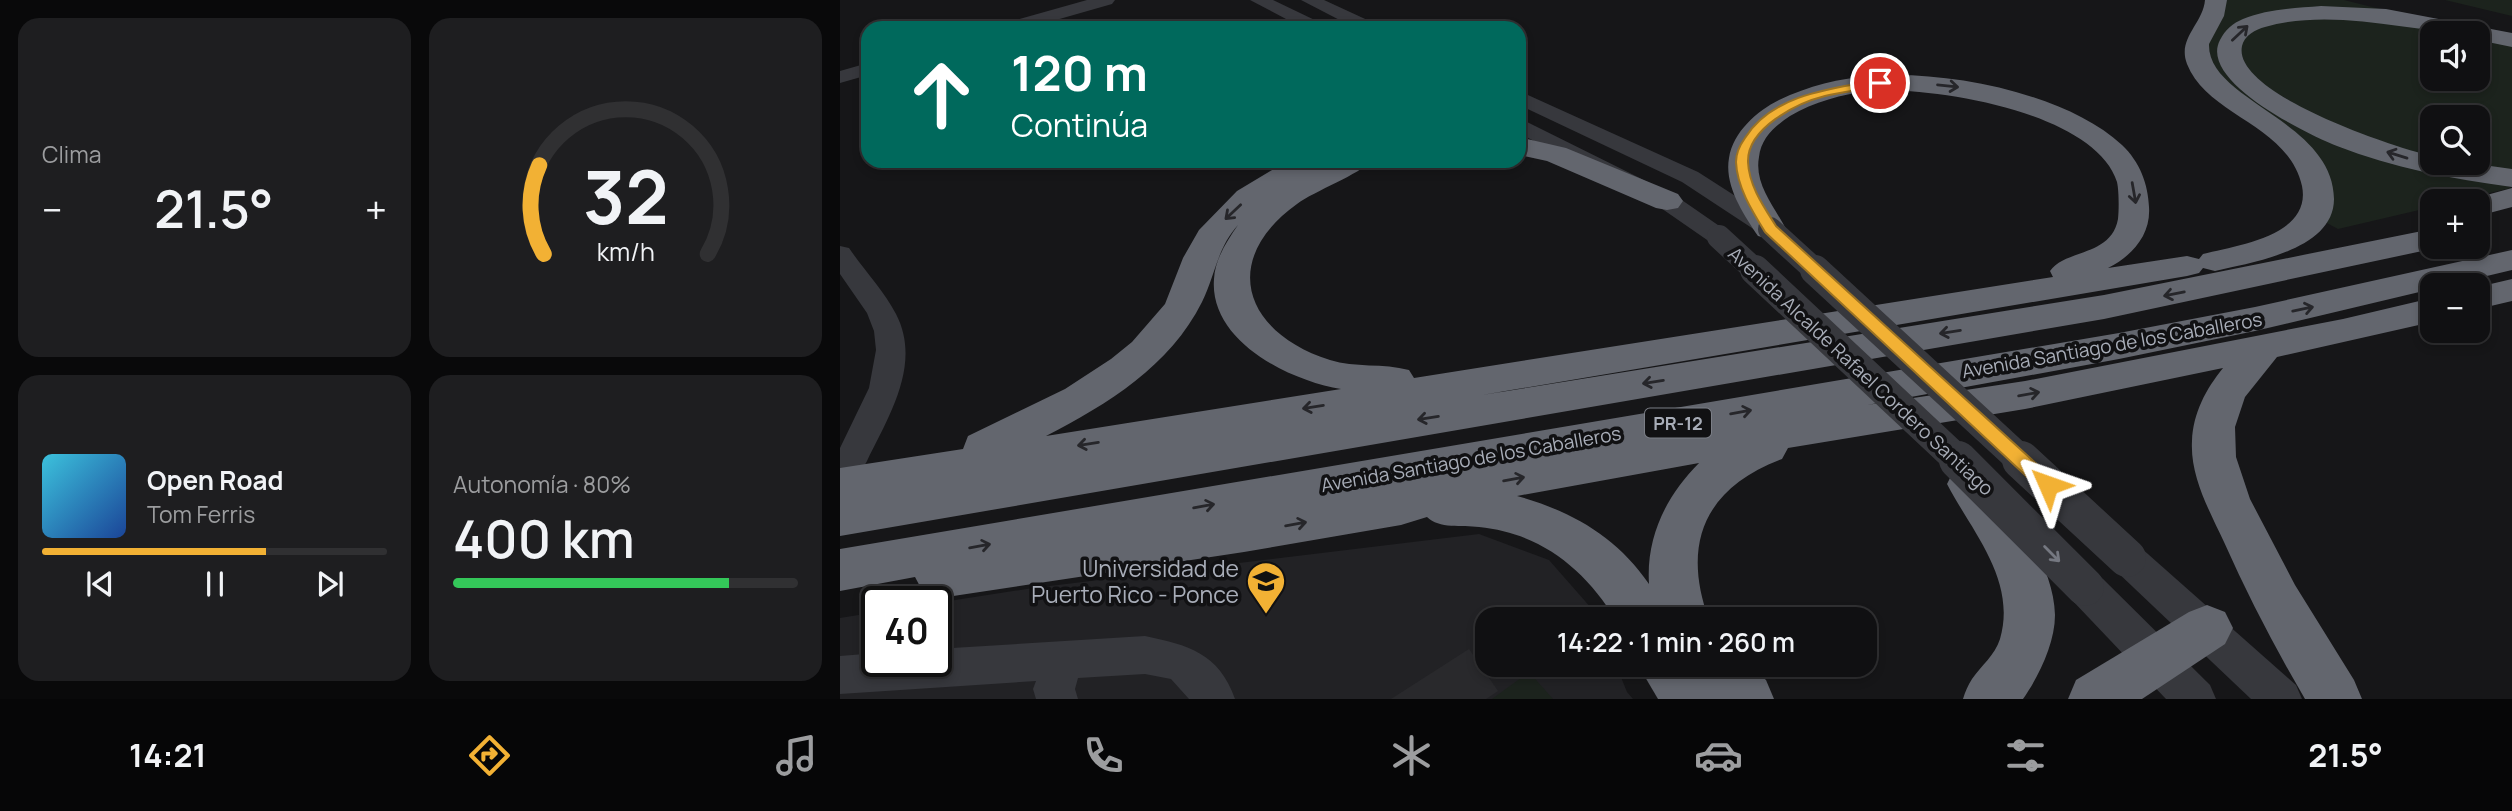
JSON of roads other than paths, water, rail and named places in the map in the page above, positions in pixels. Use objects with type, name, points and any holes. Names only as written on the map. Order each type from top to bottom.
[{"type":"highway","points":[[2215,261],[2294,237],[2307,226],[2319,200],[2317,181],[2296,147],[2216,84],[2200,65],[2197,39],[2216,10],[2216,0]]},
{"type":"highway","points":[[2364,0],[2512,39]]},
{"type":"highway","points":[[2419,0],[2512,23]]},
{"type":"highway","points":[[2512,39],[2408,18],[2355,12],[2302,12],[2264,19],[2245,27],[2232,39],[2229,54],[2237,71],[2248,83],[2288,112],[2312,124],[2373,148],[2430,164],[2512,178]]},
{"type":"highway","points":[[1770,229],[1748,190],[1744,175],[1742,162],[1752,135],[1769,117],[1801,100],[1861,84],[1953,86],[2023,102],[2099,141],[2125,167],[2131,177],[2136,206],[2131,229],[2115,250],[2104,258],[2083,266],[2002,284],[1951,304]]},
{"type":"highway","points":[[1526,148],[1556,154],[1667,201]]},
{"type":"highway","points":[[927,470],[1063,409],[1127,365],[1161,335],[1178,312],[1188,295],[1201,255],[1220,224],[1263,187],[1297,168]]},
{"type":"highway","points":[[1340,168],[1299,187],[1255,225],[1241,244],[1233,265],[1232,288],[1239,314],[1269,346],[1323,372],[1453,384]]},
{"type":"highway","points":[[2490,203],[2512,197]]},
{"type":"highway","points":[[843,470],[927,470],[2294,249],[2420,220]]},
{"type":"highway","points":[[2490,226],[2512,221]]},
{"type":"highway","name":"Avenida Santiago de los Caballeros","points":[[840,517],[2104,307],[2420,241]]},
{"type":"highway","name":"Avenida Santiago de los Caballeros","points":[[840,570],[2119,346],[2255,320],[2512,260]]},
{"type":"highway","points":[[2490,295],[2512,290]]},
{"type":"highway","points":[[840,570],[946,578],[1401,507],[1460,489],[1849,422],[2025,395],[2420,313]]},
{"type":"highway","points":[[2264,347],[2233,381],[2221,401],[2214,428],[2215,463],[2222,488],[2274,597],[2290,628],[2335,699]]},
{"type":"highway","points":[[1680,607],[1672,554],[1681,519],[1696,493],[1722,468],[1752,452],[1793,443],[1849,422]]},
{"type":"highway","points":[[1940,442],[2009,543],[2028,598],[2030,629],[2024,649],[2013,669],[1990,699]]},
{"type":"highway","points":[[1401,507],[1491,508],[1539,520],[1559,530],[1595,556],[1614,574],[1636,607]]},
{"type":"highway","points":[[2095,699],[2207,628]]},
{"type":"highway","points":[[1674,677],[1691,699]]},
{"type":"highway","points":[[1723,677],[1747,699]]},
{"type":"street","points":[[1033,21],[1106,0]]},
{"type":"street","points":[[1259,0],[1302,21]]},
{"type":"street","points":[[1310,0],[1355,21]]},
{"type":"street","points":[[840,77],[861,71]]},
{"type":"street","name":"Avenida Alcalde Rafael Cordero Santiago","points":[[1526,100],[1690,177],[1770,229],[2127,558],[2207,628],[2281,699]]},
{"type":"street","name":"Avenida Alcalde Rafael Cordero Santiago","points":[[1526,128],[1667,201],[1719,237],[1940,442],[2195,699]]},
{"type":"street","points":[[840,254],[881,312],[892,342],[893,359],[877,405],[843,470]]},
{"type":"street","points":[[840,675],[1060,680],[1145,655],[1183,663],[1212,693],[1214,699]]},
{"type":"place","name":"Universidad de Puerto Rico - Ponce","points":[[1266,615]]}]
